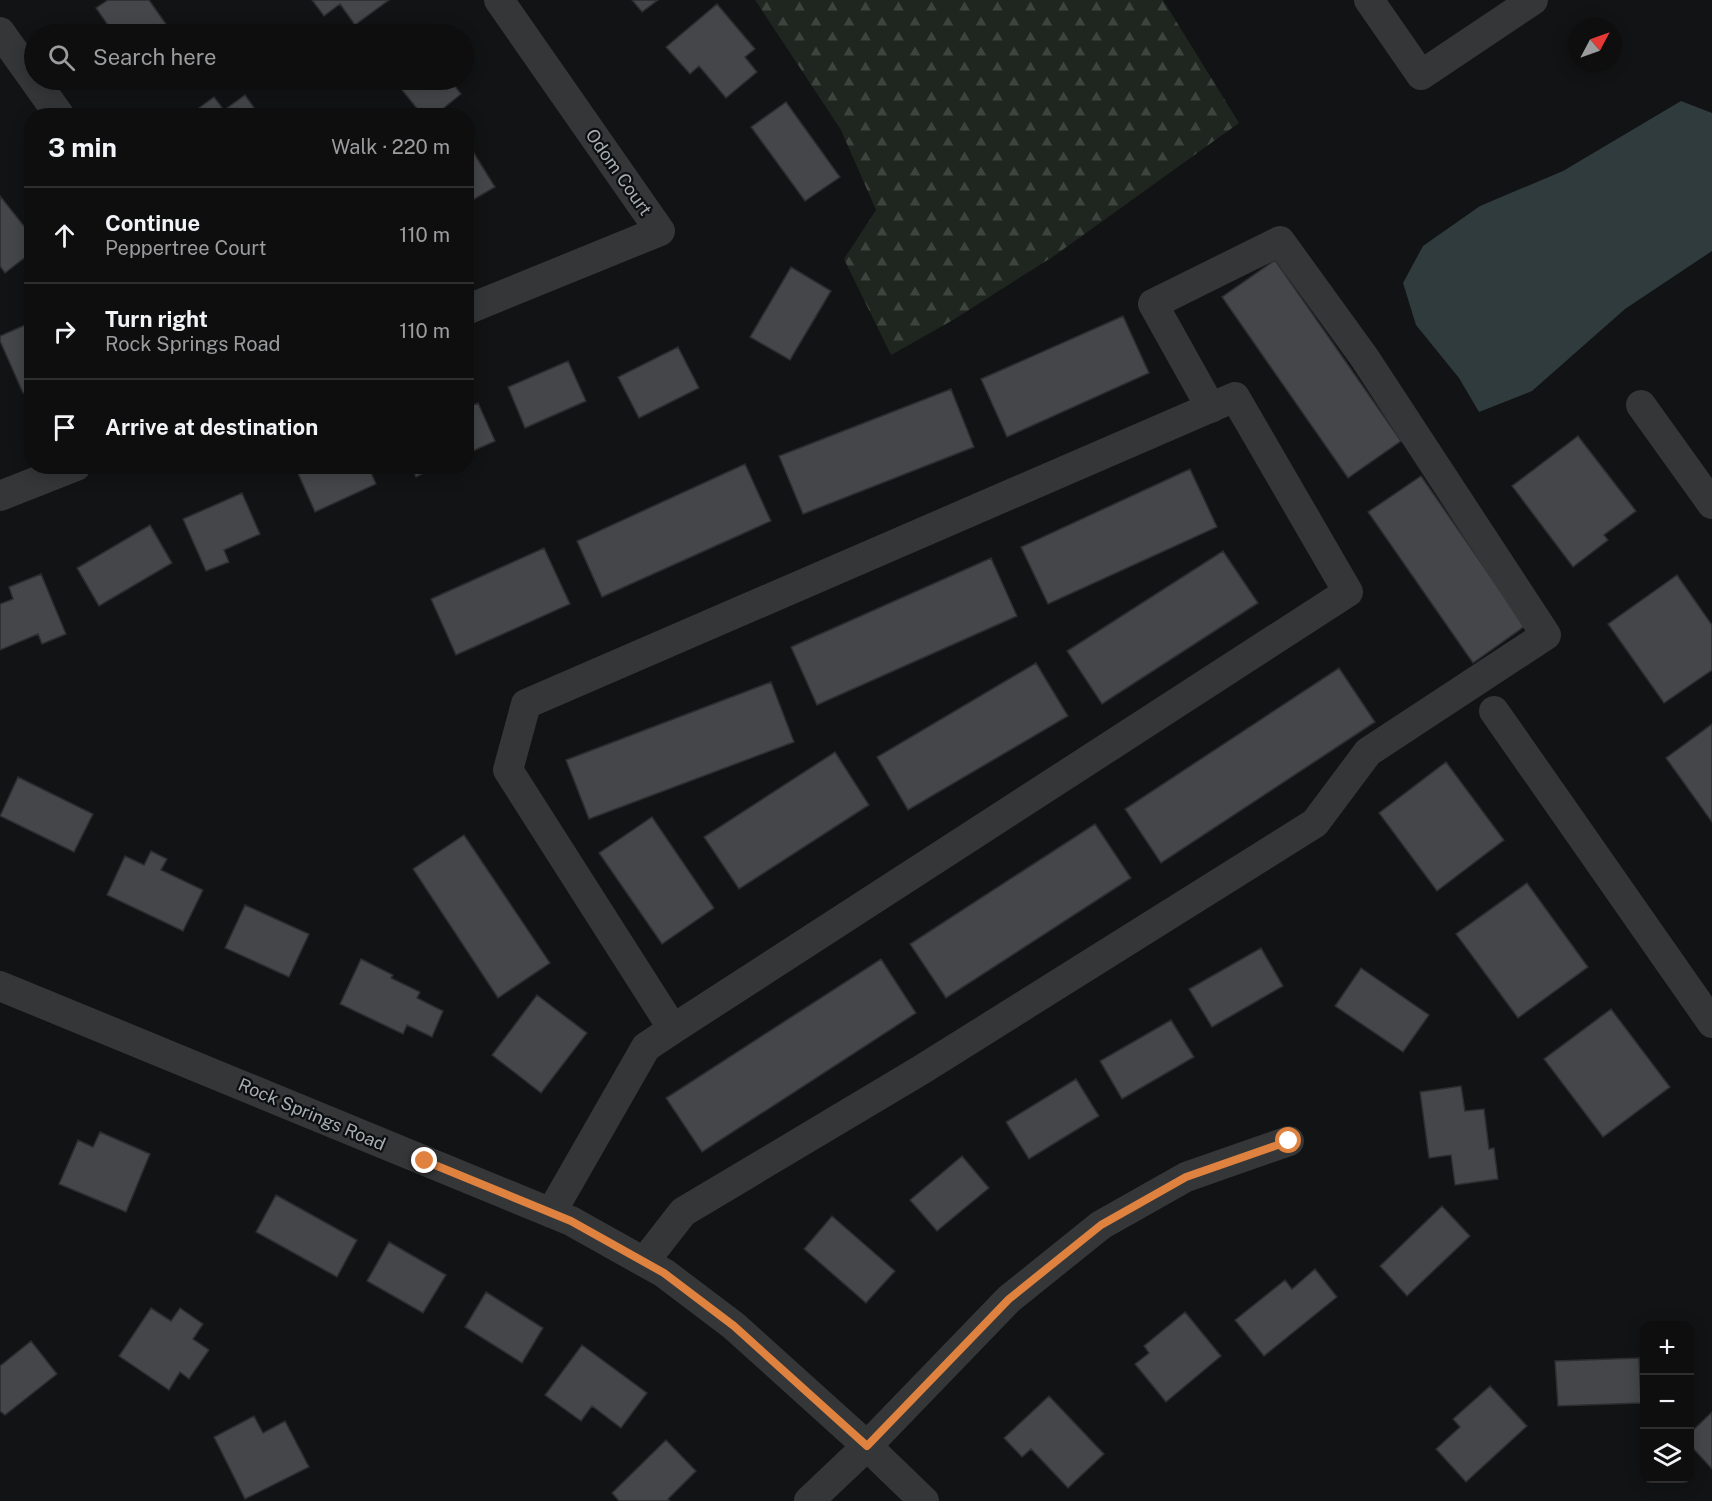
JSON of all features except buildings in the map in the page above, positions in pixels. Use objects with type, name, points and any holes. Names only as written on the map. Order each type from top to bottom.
[{"type":"street","name":"Odom Court","points":[[474,307],[660,231],[499,0]]},
{"type":"street","points":[[1369,0],[1422,75],[1533,0]]},
{"type":"street","points":[[0,32],[24,66]]},
{"type":"street","points":[[41,90],[54,108]]},
{"type":"street","points":[[644,1262],[683,1212],[921,1070],[1315,823],[1368,752],[1546,635],[1364,357],[1280,241],[1153,304],[1211,408]]},
{"type":"street","points":[[551,1213],[646,1047],[1348,592],[1235,397],[525,704],[508,770],[673,1029]]},
{"type":"street","points":[[1641,405],[1712,504]]},
{"type":"street","points":[[0,496],[56,474]]},
{"type":"street","points":[[1494,711],[1712,1023]]},
{"type":"street","name":"Rock Springs Road","points":[[0,986],[571,1221],[664,1273],[734,1326],[867,1446],[924,1501]]},
{"type":"street","points":[[809,1501],[867,1446],[1009,1299],[1101,1225],[1186,1177],[1289,1141]]},
{"type":"green space","points":[[755,0],[1163,0],[1239,123],[1054,256],[953,320],[891,355],[844,259],[876,210],[841,130]]},
{"type":"shaded area","points":[[1681,101],[1712,113],[1712,251],[1625,309],[1532,391],[1479,412],[1459,378],[1416,325],[1403,283],[1423,246],[1480,206],[1563,171]]},
{"type":"route","points":[[425,1161],[571,1221],[664,1273],[734,1326],[867,1446],[1009,1299],[1101,1225],[1186,1177],[1289,1141]]}]
